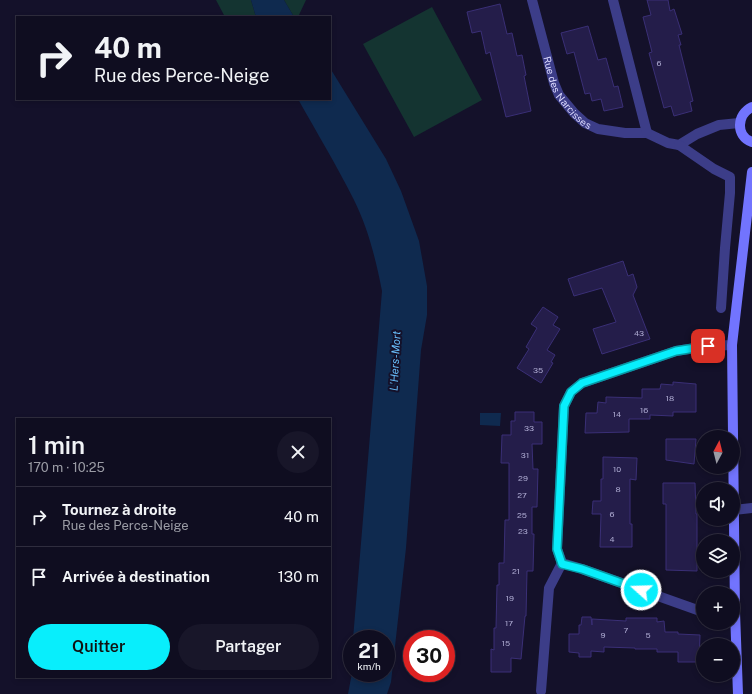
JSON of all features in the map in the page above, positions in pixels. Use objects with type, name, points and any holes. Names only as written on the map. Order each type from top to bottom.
[{"type":"main road","points":[[752,107],[745,111],[741,116],[739,123],[740,130],[744,136],[752,142]]},
{"type":"main road","points":[[734,482],[732,345],[752,172]]},
{"type":"main road","points":[[734,526],[734,586]]},
{"type":"main road","points":[[735,630],[738,694]]},
{"type":"street","name":"Rue des Narcisses","points":[[532,0],[554,83],[559,95],[574,113],[585,123],[598,129],[625,133],[647,133],[668,143],[679,145],[714,169],[730,177],[721,308]]},
{"type":"street","points":[[613,0],[647,133]]},
{"type":"street","points":[[679,145],[697,134],[719,125],[739,123]]},
{"type":"street","points":[[541,691],[549,588],[562,564],[557,549],[561,462],[564,406],[571,392],[582,383],[676,351],[708,346],[732,345]]},
{"type":"street","points":[[740,509],[752,508]]},
{"type":"street","points":[[562,564],[582,569],[696,610]]},
{"type":"green space","points":[[216,0],[251,0],[256,16],[224,16]]},
{"type":"green space","points":[[284,0],[306,0],[298,16],[293,16]]},
{"type":"green space","points":[[432,7],[482,100],[414,137],[363,44]]},
{"type":"water","points":[[251,0],[284,0],[293,16],[256,16]]},
{"type":"water","name":"L'Hers-Mort","points":[[331,70],[386,159],[401,191],[419,241],[427,286],[427,315],[421,350],[406,548],[395,646],[395,630],[354,630],[382,291],[371,244],[354,200],[299,100],[331,100]]},
{"type":"water","points":[[480,413],[501,413],[500,426],[480,425]]},
{"type":"water","points":[[350,682],[391,682],[387,694],[348,694]]},
{"type":"building","points":[[647,0],[668,0],[670,11],[674,9],[682,34],[678,35],[681,45],[679,45],[693,101],[690,102],[692,111],[674,116],[671,106],[664,108],[649,53],[652,52],[643,17],[651,15]]},
{"type":"building","points":[[500,4],[507,34],[512,33],[517,56],[522,55],[526,75],[524,76],[531,111],[506,117],[490,52],[486,54],[481,31],[472,33],[467,12]]},
{"type":"building","points":[[588,26],[598,60],[606,58],[614,87],[618,86],[623,107],[604,111],[601,99],[592,101],[590,93],[585,94],[574,52],[567,54],[561,33]]},
{"type":"building","points":[[623,261],[628,276],[633,274],[637,287],[633,295],[650,339],[602,354],[593,329],[616,322],[602,288],[574,296],[568,279]]},
{"type":"building","points":[[543,307],[558,317],[553,325],[560,329],[547,350],[555,355],[551,362],[553,363],[541,383],[517,368],[529,349],[526,347],[537,328],[531,324]]},
{"type":"building","points":[[673,382],[696,384],[696,412],[673,412],[673,416],[650,415],[650,419],[629,419],[629,432],[585,433],[586,413],[597,413],[598,402],[606,403],[606,397],[642,398],[642,389],[660,389],[661,384],[673,385]]},
{"type":"building","points":[[515,412],[534,412],[534,422],[542,422],[542,444],[532,444],[533,469],[538,469],[537,507],[532,507],[532,534],[534,534],[533,571],[527,571],[526,616],[521,659],[511,658],[511,672],[491,672],[491,649],[494,650],[494,628],[496,628],[499,563],[504,563],[505,520],[509,520],[509,463],[501,463],[502,435],[511,435],[511,421],[515,421]]},
{"type":"building","points":[[666,439],[696,439],[694,464],[666,460]]},
{"type":"building","points":[[603,457],[637,458],[636,480],[630,479],[630,524],[632,524],[632,547],[600,547],[601,514],[592,514],[593,501],[601,501]]},
{"type":"building","points":[[663,483],[695,483],[697,526],[696,571],[666,570],[666,504],[663,504]]},
{"type":"building","points":[[582,617],[591,617],[592,625],[592,619],[626,621],[626,618],[657,618],[657,622],[664,621],[665,632],[700,635],[700,638],[696,638],[696,662],[678,662],[678,652],[657,652],[657,649],[635,648],[604,647],[604,652],[591,651],[591,657],[579,657],[579,653],[569,652],[569,634],[579,634],[579,625],[581,625]]},
{"type":"route","points":[[641,590],[582,569],[562,564],[557,549],[564,406],[571,392],[582,383],[676,351],[708,346]]}]
